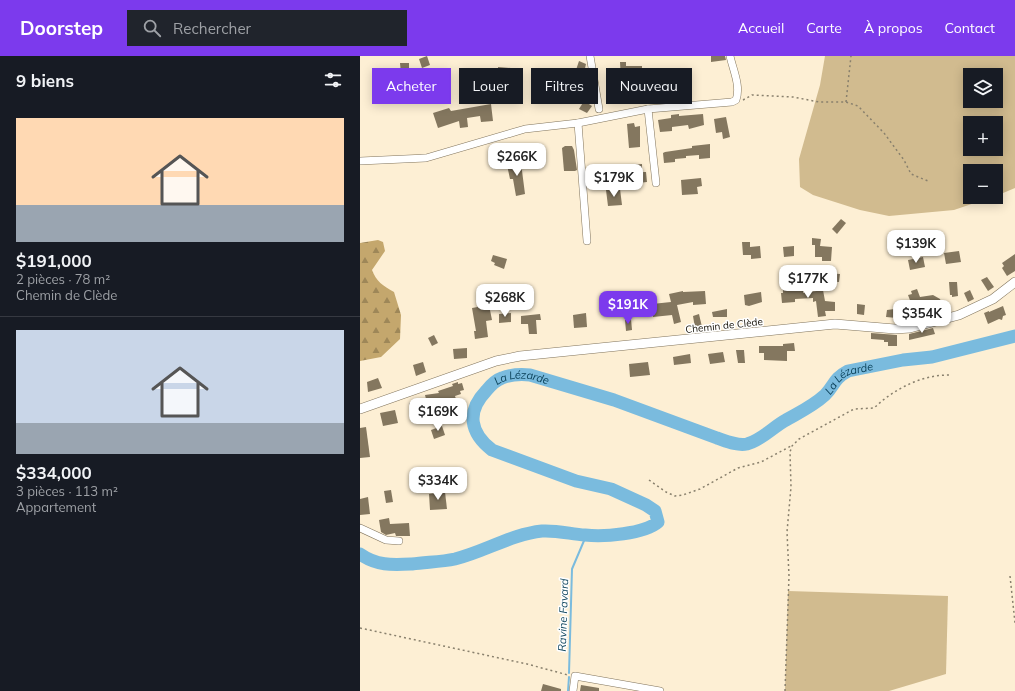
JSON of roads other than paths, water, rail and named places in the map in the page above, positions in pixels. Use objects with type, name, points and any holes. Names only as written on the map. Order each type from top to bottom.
[{"type":"main road","name":"Chemin de Clède","points":[[360,409],[496,361],[520,356],[835,324],[895,329],[910,328],[959,315],[993,299],[1015,282]]},
{"type":"street","points":[[590,56],[599,109]]},
{"type":"street","points":[[360,161],[426,158],[525,129],[578,123],[648,109],[736,100],[736,75],[730,56]]},
{"type":"street","points":[[648,109],[656,183]]},
{"type":"street","points":[[578,123],[587,241]]},
{"type":"street","points":[[360,528],[386,540],[399,541]]},
{"type":"street","points":[[573,691],[575,676],[660,691]]},
{"type":"waterway","name":"La Lézarde","points":[[360,554],[372,561],[385,564],[439,561],[466,556],[509,539],[542,531],[593,536],[613,535],[634,532],[652,526],[658,522],[655,511],[646,505],[611,489],[576,481],[492,450],[479,437],[473,422],[473,414],[475,407],[491,385],[506,377],[523,374],[530,375],[614,400],[735,444],[747,444],[758,440],[781,423],[816,402],[825,395],[839,377],[848,371],[903,360],[932,357],[1015,336]]},
{"type":"waterway","name":"Ravine Favard","points":[[569,673],[572,569],[586,536]]},
{"type":"waterway","name":"Ravine Favard","points":[[568,691],[569,677]]}]
